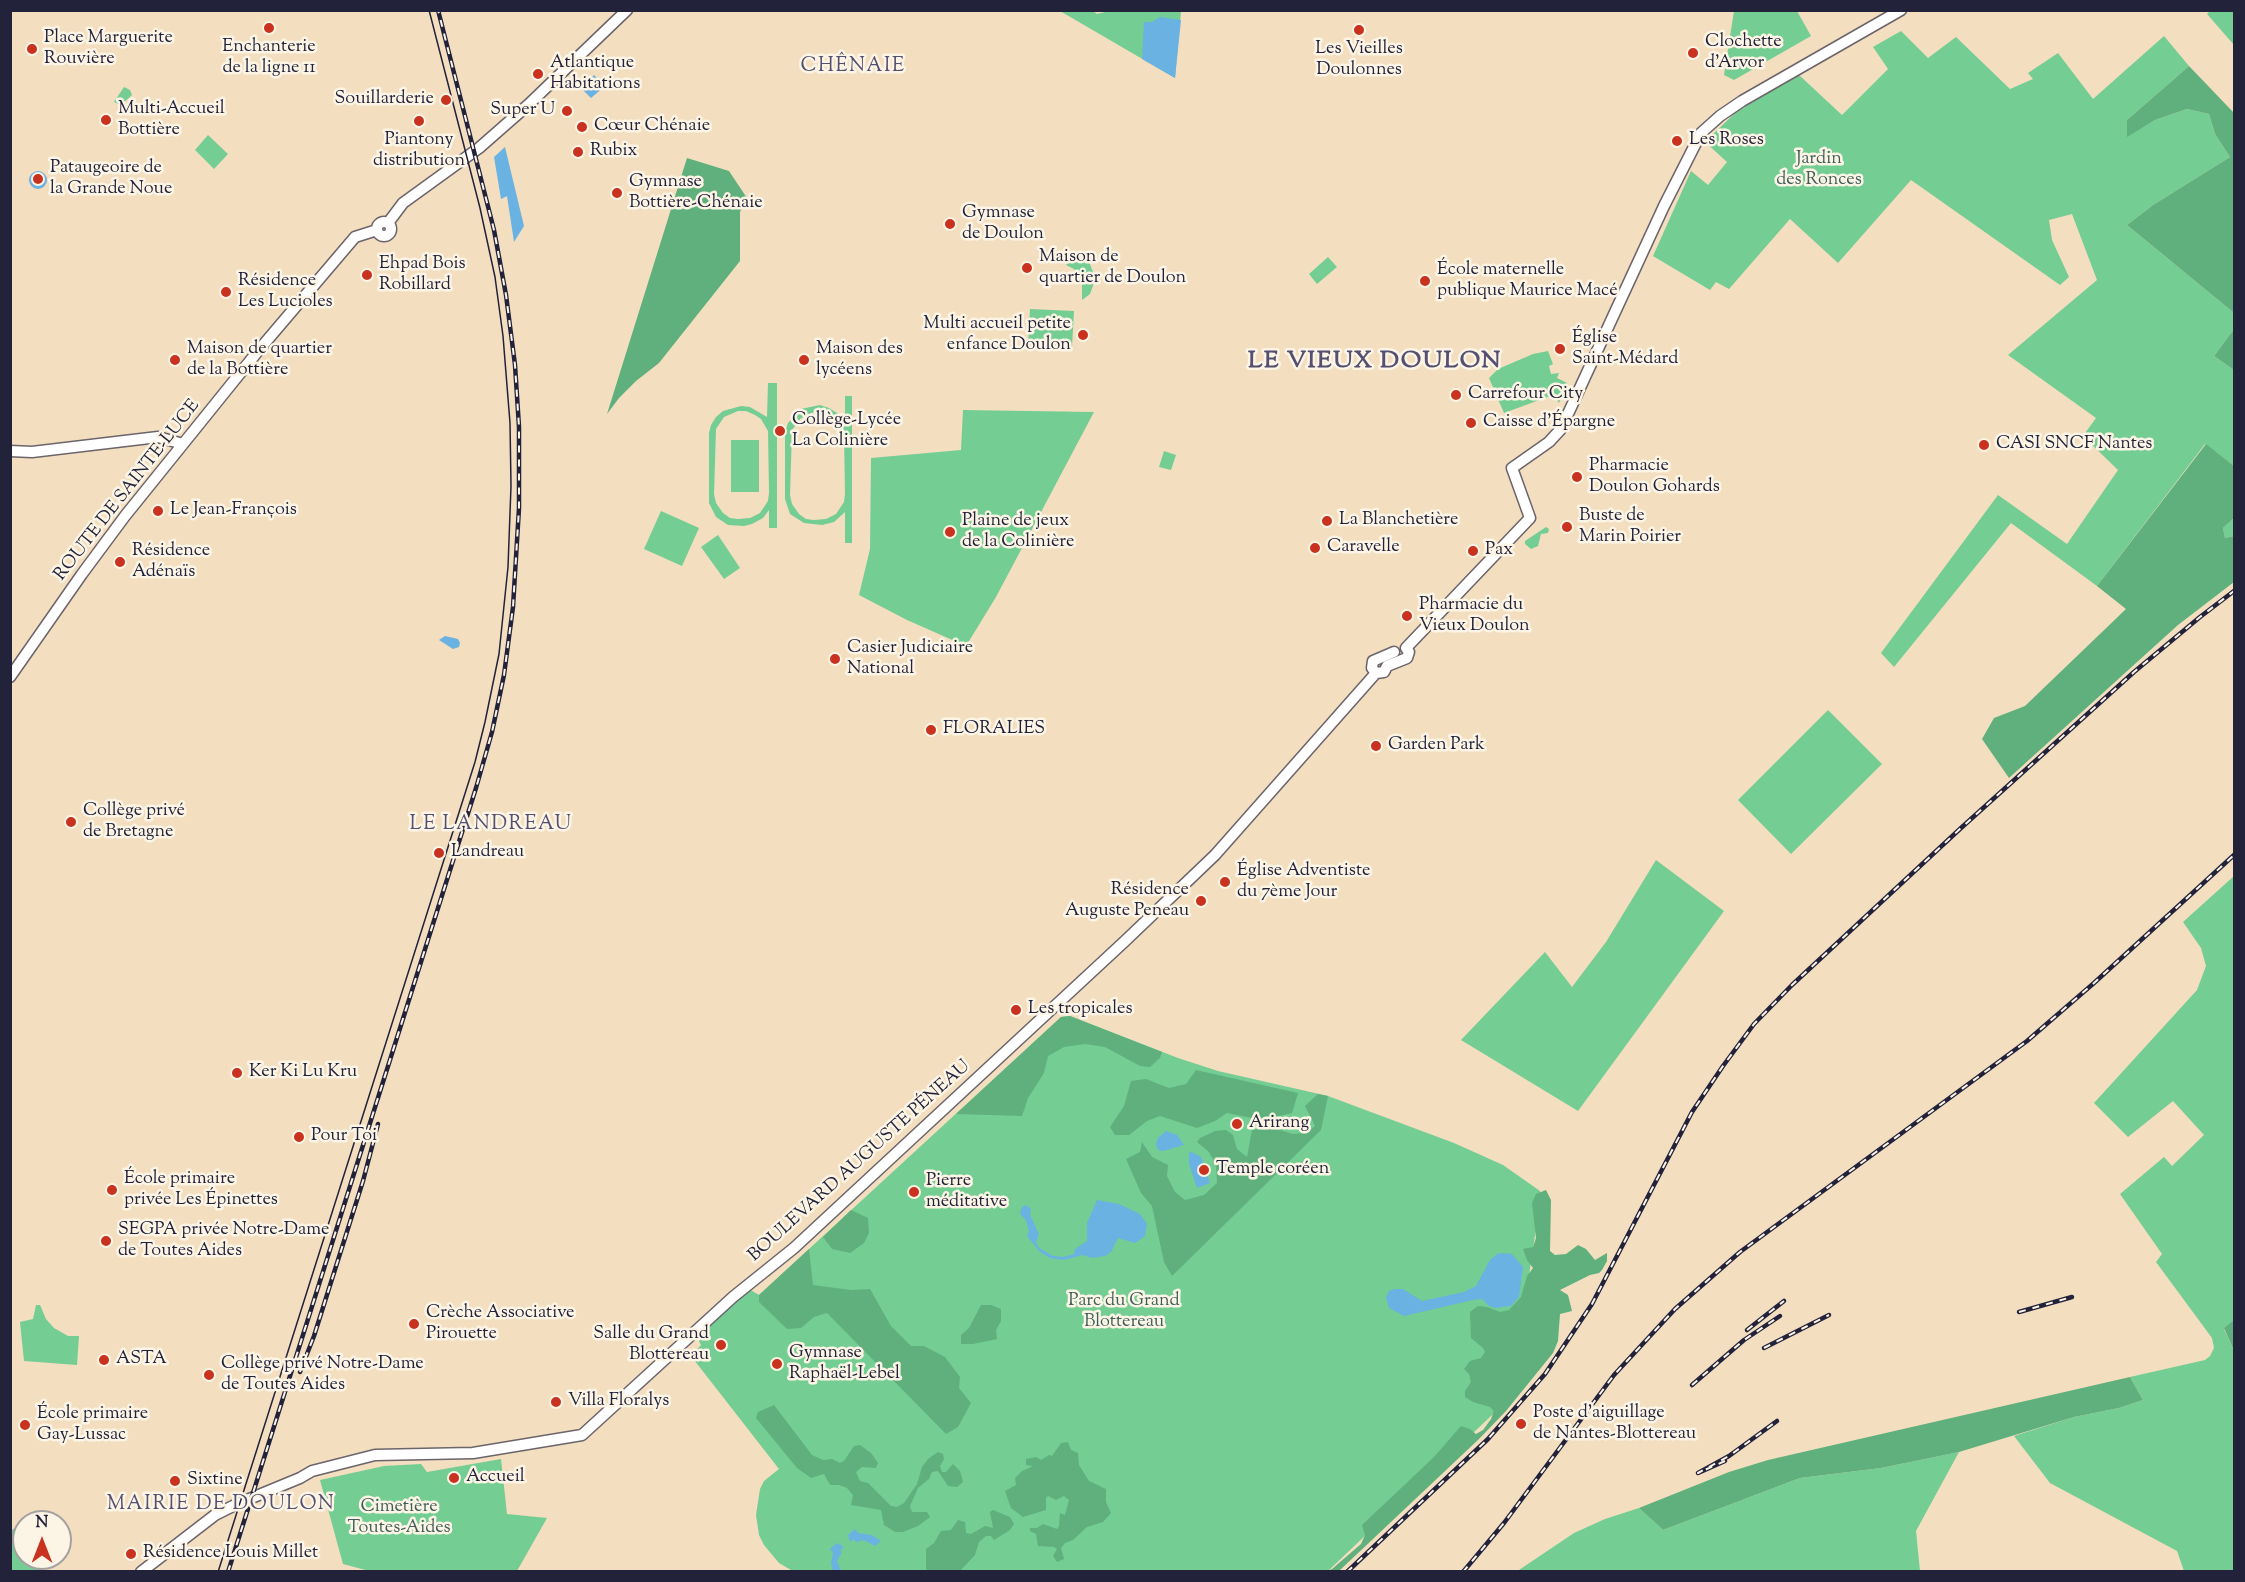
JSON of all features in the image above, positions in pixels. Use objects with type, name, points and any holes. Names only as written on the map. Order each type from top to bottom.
[{"type":"street","name":"ROUTE DE SAINTE-LUCE","points":[[10,677],[82,574],[183,444],[317,279],[355,237],[377,230],[379,224],[383,222],[387,223],[403,204],[502,129],[627,10]]},
{"type":"street","name":"BOULEVARD AUGUSTE PÉNEAU","points":[[141,1572],[199,1526],[233,1506],[312,1471],[375,1455],[473,1453],[582,1434],[739,1292],[794,1248],[1155,914],[1215,855],[1376,673],[1372,668],[1374,660],[1384,662],[1397,656],[1399,646],[1406,648],[1530,518],[1512,468],[1549,442],[1561,429],[1660,215],[1701,133],[1742,101],[1901,10]]},
{"type":"street","points":[[10,451],[32,452],[150,437],[183,444]]},
{"type":"green space","points":[[1113,10],[1181,11],[1175,78],[1060,11],[1093,11],[1097,14]]},
{"type":"green space","points":[[2211,10],[2234,11],[2234,45],[2207,14]]},
{"type":"green space","points":[[1734,11],[1797,11],[1811,36],[1734,80],[1724,75]]},
{"type":"green space","name":"Jardin des Ronces","points":[[1901,31],[1928,58],[1956,37],[2010,89],[2033,79],[2028,73],[2058,53],[2093,99],[2164,36],[2189,66],[2127,120],[2127,136],[2155,120],[2187,109],[2209,114],[2215,134],[2230,157],[2153,205],[2127,225],[2234,313],[2234,329],[2214,356],[2234,370],[2234,466],[2205,444],[2097,586],[2011,523],[1894,667],[1881,653],[1998,495],[2067,544],[2118,470],[2083,436],[2096,418],[2008,355],[2097,280],[2072,214],[2049,220],[2052,240],[2069,277],[2060,285],[1911,180],[1838,263],[1790,219],[1729,289],[1716,282],[1710,290],[1653,256],[1691,171],[1708,185],[1727,162],[1705,142],[1736,112],[1799,75],[1842,115],[1888,69],[1873,47]]},
{"type":"green space","points":[[2189,66],[2234,113],[2234,313],[2127,225],[2153,205],[2230,157],[2215,134],[2209,114],[2187,109],[2155,120],[2127,137],[2127,120]]},
{"type":"green space","points":[[124,87],[130,90],[132,95],[121,105],[114,102]]},
{"type":"green space","points":[[208,135],[228,154],[214,169],[195,150]]},
{"type":"green space","points":[[687,158],[729,171],[747,198],[740,212],[740,261],[659,363],[636,381],[607,414]]},
{"type":"green space","points":[[1328,257],[1337,267],[1317,284],[1309,274]]},
{"type":"green space","points":[[1072,259],[1085,259],[1090,264],[1095,278],[1078,276],[1074,269],[1066,265]]},
{"type":"green space","points":[[1077,278],[1095,280],[1090,294],[1082,300],[1082,283]]},
{"type":"green space","points":[[1030,309],[1074,311],[1072,347],[1028,345]]},
{"type":"green space","points":[[2234,329],[2234,370],[2214,356]]},
{"type":"green space","points":[[1548,351],[1553,364],[1549,366],[1551,374],[1559,373],[1557,378],[1567,383],[1559,403],[1553,395],[1504,413],[1489,378],[1498,369],[1533,354]]},
{"type":"green space","points":[[768,383],[777,383],[777,528],[769,528],[769,510],[763,518],[752,524],[728,525],[716,517],[709,503],[711,425],[723,411],[741,406],[750,407],[767,417]],"holes":[[[738,411],[746,411],[761,419],[768,431],[769,493],[768,501],[760,513],[750,518],[738,519],[730,518],[723,513],[716,503],[714,494],[716,429],[724,417]]]},
{"type":"green space","points":[[845,396],[852,396],[852,543],[845,543],[845,512],[834,522],[822,525],[804,523],[790,514],[785,499],[785,432],[788,423],[801,409],[820,405],[845,418]],"holes":[[[814,412],[822,412],[837,420],[844,432],[845,494],[844,502],[836,514],[826,519],[814,520],[806,519],[799,514],[792,504],[790,495],[792,430],[801,418]]]},
{"type":"green space","name":"Plaine de jeux de la Colinière","points":[[963,410],[1094,412],[996,597],[966,646],[907,620],[859,595],[870,549],[871,458],[961,450]]},
{"type":"green space","points":[[731,440],[759,440],[759,492],[731,492]]},
{"type":"green space","points":[[2206,444],[2234,466],[2234,518],[2223,528],[2225,538],[2234,536],[2234,582],[2178,625],[2009,778],[1982,739],[1994,718],[2025,706],[2126,609],[2097,586]]},
{"type":"green space","points":[[1164,451],[1176,455],[1171,470],[1159,467]]},
{"type":"green space","points":[[661,511],[699,528],[682,566],[644,549]]},
{"type":"green space","points":[[2234,518],[2234,536],[2225,538],[2223,528]]},
{"type":"green space","points":[[1546,527],[1549,529],[1548,533],[1541,534],[1538,546],[1531,549],[1525,544],[1525,541]]},
{"type":"green space","points":[[718,535],[740,568],[724,579],[701,547]]},
{"type":"green space","points":[[1828,710],[1882,764],[1791,854],[1738,800]]},
{"type":"green space","points":[[1656,860],[1724,911],[1578,1111],[1461,1040],[1545,952],[1572,987],[1606,942]]},
{"type":"green space","points":[[2234,876],[2234,1320],[2224,1329],[2234,1351],[2234,1571],[2184,1571],[2177,1551],[2050,1483],[2014,1436],[2074,1417],[2119,1408],[2143,1400],[2130,1377],[2205,1360],[2214,1348],[2212,1338],[2156,1262],[2162,1254],[2120,1194],[2164,1157],[2172,1166],[2204,1135],[2173,1101],[2128,1137],[2094,1103],[2197,990],[2206,966],[2201,948],[2183,922]]},
{"type":"green space","name":"Parc du Grand Blottereau","points":[[1070,1016],[1218,1071],[1328,1096],[1454,1143],[1503,1165],[1540,1191],[1511,1397],[1328,1571],[791,1570],[779,1563],[764,1545],[759,1535],[756,1515],[760,1489],[764,1481],[779,1469],[691,1356],[701,1345],[697,1337],[749,1289],[759,1295],[1061,1017]]},
{"type":"green space","points":[[1070,1016],[1162,1052],[1160,1058],[1150,1067],[1140,1066],[1105,1047],[1085,1044],[1064,1047],[1048,1056],[1044,1073],[1028,1098],[1022,1116],[956,1114],[1061,1017]]},
{"type":"green space","points":[[1196,1070],[1298,1093],[1292,1113],[1262,1120],[1227,1113],[1197,1128],[1160,1116],[1147,1121],[1129,1135],[1115,1135],[1110,1127],[1124,1106],[1131,1081],[1146,1079],[1169,1088],[1186,1084]]},
{"type":"green space","points":[[1318,1094],[1328,1096],[1321,1130],[1172,1276],[1164,1262],[1152,1206],[1141,1193],[1126,1159],[1140,1152],[1142,1142],[1152,1157],[1168,1165],[1167,1176],[1175,1192],[1185,1200],[1204,1195],[1217,1183],[1216,1164],[1209,1152],[1197,1142],[1200,1138],[1215,1131],[1226,1130],[1233,1135],[1237,1149],[1247,1157],[1252,1130],[1270,1127],[1293,1134],[1307,1133],[1315,1126],[1305,1106]]},
{"type":"green space","points":[[1546,1190],[1551,1200],[1550,1251],[1555,1255],[1566,1254],[1578,1245],[1586,1249],[1595,1260],[1607,1253],[1607,1261],[1602,1270],[1560,1290],[1568,1295],[1572,1311],[1560,1314],[1558,1341],[1553,1353],[1506,1411],[1339,1571],[1327,1571],[1361,1544],[1365,1535],[1362,1525],[1434,1457],[1461,1426],[1476,1434],[1483,1430],[1491,1419],[1494,1411],[1490,1407],[1465,1397],[1465,1391],[1471,1382],[1469,1374],[1464,1369],[1470,1361],[1481,1358],[1485,1352],[1471,1338],[1470,1312],[1478,1306],[1500,1312],[1509,1310],[1521,1297],[1527,1276],[1533,1268],[1523,1249],[1533,1247],[1536,1238],[1532,1203],[1536,1194]]},
{"type":"green space","points":[[851,1210],[868,1218],[869,1233],[864,1243],[850,1253],[832,1249],[823,1237]]},
{"type":"green space","points":[[809,1249],[813,1285],[851,1290],[870,1289],[891,1326],[911,1346],[924,1346],[945,1357],[960,1377],[959,1388],[971,1403],[958,1427],[946,1434],[827,1313],[814,1317],[801,1328],[787,1329],[759,1302],[759,1295]]},
{"type":"green space","points":[[36,1305],[40,1305],[46,1319],[54,1328],[68,1336],[79,1336],[77,1365],[24,1361],[20,1322],[33,1319]]},
{"type":"green space","points":[[981,1305],[991,1305],[1001,1309],[1001,1321],[996,1330],[997,1339],[961,1344],[961,1335],[969,1328]]},
{"type":"green space","points":[[2234,1320],[2234,1351],[2224,1328]]},
{"type":"green space","points":[[2130,1377],[2143,1400],[2119,1408],[2074,1417],[1959,1452],[1881,1468],[1800,1478],[1663,1530],[1639,1508],[1729,1472],[1768,1460]]},
{"type":"green space","points":[[774,1405],[812,1455],[840,1463],[844,1461],[854,1446],[860,1445],[871,1453],[878,1463],[876,1468],[862,1467],[856,1472],[860,1481],[868,1483],[891,1506],[897,1507],[904,1503],[917,1484],[922,1467],[938,1452],[943,1454],[944,1459],[940,1466],[942,1472],[946,1472],[953,1464],[960,1471],[963,1482],[957,1487],[948,1486],[938,1471],[932,1472],[929,1479],[918,1488],[910,1506],[912,1512],[927,1512],[930,1517],[918,1526],[903,1532],[895,1532],[884,1525],[881,1510],[851,1505],[853,1495],[847,1488],[830,1485],[824,1474],[811,1478],[797,1468],[756,1418],[758,1412]]},
{"type":"green space","points":[[1068,1442],[1071,1450],[1078,1453],[1079,1465],[1089,1481],[1106,1489],[1106,1502],[1111,1513],[1103,1522],[1087,1527],[1073,1540],[1065,1543],[1061,1548],[1064,1559],[1057,1562],[1053,1556],[1057,1549],[1038,1546],[1036,1534],[1030,1531],[1030,1528],[1037,1528],[1043,1524],[1057,1529],[1060,1513],[1065,1515],[1069,1500],[1064,1496],[1056,1500],[1048,1496],[1046,1510],[1023,1517],[1011,1508],[1005,1491],[1016,1485],[1015,1478],[1022,1471],[1033,1466],[1026,1465],[1026,1459],[1036,1457],[1041,1460],[1049,1455],[1052,1456],[1061,1443]]},
{"type":"green space","points":[[1959,1452],[1916,1531],[1920,1571],[1516,1572],[1574,1533],[1605,1519],[1639,1508],[1663,1530],[1800,1478],[1881,1468]]},
{"type":"green space","name":"Cimetière Toutes-Aides","points":[[501,1459],[507,1514],[547,1518],[517,1571],[373,1572],[343,1564],[320,1480],[384,1466],[421,1464],[427,1472]]},
{"type":"green space","points":[[993,1510],[1010,1517],[1014,1524],[1010,1530],[994,1540],[991,1536],[986,1536],[979,1542],[975,1555],[961,1570],[931,1572],[926,1569],[926,1549],[934,1543],[941,1531],[951,1530],[958,1520],[965,1522],[966,1533],[971,1534],[985,1526],[993,1528],[990,1512]]},
{"type":"green space","points":[[11,1530],[12,1570],[40,1571],[11,1571]]},
{"type":"water","points":[[1160,17],[1181,20],[1175,78],[1142,59],[1144,22],[1152,22]]},
{"type":"water","points":[[594,75],[605,86],[591,98],[581,88]]},
{"type":"water","points":[[505,147],[524,226],[514,242],[507,196],[501,199],[494,157]]},
{"type":"water","name":"Pataugeoire de la Grande Noue","points":[[38,171],[44,174],[47,180],[44,186],[38,189],[32,186],[29,180],[32,174]]},
{"type":"water","points":[[445,636],[458,639],[459,647],[453,649],[439,640]]},
{"type":"water","points":[[1166,1131],[1177,1135],[1184,1145],[1163,1151],[1158,1150],[1156,1144],[1158,1138]]},
{"type":"water","points":[[1192,1152],[1201,1157],[1210,1183],[1197,1188],[1189,1164],[1189,1153]]},
{"type":"water","points":[[1097,1200],[1119,1204],[1140,1214],[1147,1224],[1145,1236],[1135,1243],[1118,1238],[1111,1252],[1105,1256],[1092,1258],[1083,1255],[1063,1260],[1050,1258],[1040,1252],[1027,1236],[1029,1232],[1026,1220],[1020,1214],[1022,1207],[1026,1205],[1031,1209],[1030,1215],[1039,1234],[1036,1242],[1039,1248],[1053,1256],[1063,1257],[1074,1254],[1075,1249],[1087,1241],[1087,1223]]},
{"type":"water","points":[[1497,1254],[1512,1254],[1523,1267],[1519,1297],[1511,1306],[1495,1308],[1482,1299],[1404,1316],[1389,1308],[1386,1298],[1389,1291],[1395,1289],[1403,1289],[1422,1301],[1464,1292],[1476,1286],[1490,1260]]},
{"type":"water","points":[[855,1529],[858,1533],[872,1535],[881,1541],[875,1546],[864,1540],[856,1542],[854,1539],[850,1542],[848,1535]]},
{"type":"water","points":[[837,1543],[844,1547],[840,1550],[842,1552],[837,1561],[841,1571],[833,1571],[831,1563],[833,1553],[830,1549]]},
{"type":"tram line","points":[[218,1572],[475,762],[499,654],[508,567],[511,486],[510,423],[503,336],[495,277],[480,208],[429,10]]},
{"type":"railway","points":[[228,1572],[476,788],[492,732],[504,675],[513,607],[519,508],[519,427],[515,365],[506,295],[494,230],[438,10]]},
{"type":"railway","points":[[1347,1572],[1488,1439],[1545,1374],[1592,1304],[1692,1112],[1754,1024],[1792,985],[1961,828],[2134,672],[2234,591]]},
{"type":"railway","points":[[1463,1572],[1504,1523],[1614,1375],[1675,1309],[1740,1252],[2027,1041],[2234,855]]},
{"type":"railway","points":[[300,1372],[314,1336],[363,1181],[378,1124]]},
{"type":"railway","points":[[2019,1312],[2072,1297]]},
{"type":"railway","points":[[1747,1330],[1784,1301]]},
{"type":"railway","points":[[1764,1348],[1829,1315]]},
{"type":"railway","points":[[1692,1385],[1744,1340],[1780,1316]]},
{"type":"railway","points":[[1725,1461],[1698,1473],[1729,1456],[1777,1421]]},
{"type":"place","name":"Enchanterie de la ligne 11","points":[[269,28]]},
{"type":"place","name":"Les Vieilles Doulonnes","points":[[1359,30]]},
{"type":"place","name":"Place Marguerite Rouvière","points":[[32,49]]},
{"type":"place","name":"Clochette d'Arvor","points":[[1693,53]]},
{"type":"place","name":"Atlantique Habitations","points":[[538,74]]},
{"type":"place","name":"Souillarderie","points":[[446,100]]},
{"type":"place","name":"Super U","points":[[567,111]]},
{"type":"place","name":"Multi-Accueil Bottière","points":[[106,120]]},
{"type":"place","name":"Piantony distribution","points":[[419,121]]},
{"type":"place","name":"Cœur Chénaie","points":[[582,127]]},
{"type":"place","name":"Les Roses","points":[[1677,141]]},
{"type":"place","name":"Rubix","points":[[578,152]]},
{"type":"place","name":"Pataugeoire de la Grande Noue","points":[[38,179]]},
{"type":"place","name":"Gymnase Bottière-Chénaie","points":[[617,193]]},
{"type":"place","name":"Gymnase de Doulon","points":[[950,224]]},
{"type":"place","name":"Maison de quartier de Doulon","points":[[1027,268]]},
{"type":"place","name":"Ehpad Bois Robillard","points":[[367,275]]},
{"type":"place","name":"École maternelle publique Maurice Macé","points":[[1425,281]]},
{"type":"place","name":"Résidence Les Lucioles","points":[[226,292]]},
{"type":"place","name":"Multi accueil petite enfance Doulon","points":[[1083,335]]},
{"type":"place","name":"Église Saint-Médard","points":[[1560,349]]},
{"type":"place","name":"Maison de quartier de la Bottière","points":[[175,360]]},
{"type":"place","name":"Maison des lycéens","points":[[804,360]]},
{"type":"place","name":"Carrefour City","points":[[1456,395]]},
{"type":"place","name":"Caisse d'Épargne","points":[[1471,423]]},
{"type":"place","name":"Collège-Lycée La Colinière","points":[[780,431]]},
{"type":"place","name":"CASI SNCF Nantes","points":[[1984,445]]},
{"type":"place","name":"Pharmacie Doulon Gohards","points":[[1577,477]]},
{"type":"place","name":"Le Jean-François","points":[[158,511]]},
{"type":"place","name":"La Blanchetière","points":[[1327,521]]},
{"type":"place","name":"Buste de Marin Poirier","points":[[1567,527]]},
{"type":"place","name":"Plaine de jeux de la Colinière","points":[[950,532]]},
{"type":"place","name":"Caravelle","points":[[1315,548]]},
{"type":"place","name":"Pax","points":[[1473,551]]},
{"type":"place","name":"Résidence Adénaïs","points":[[120,562]]},
{"type":"place","name":"Pharmacie du Vieux Doulon","points":[[1407,616]]},
{"type":"place","name":"Casier Judiciaire National","points":[[835,659]]},
{"type":"place","name":"FLORALIES","points":[[931,730]]},
{"type":"place","name":"Garden Park","points":[[1376,746]]},
{"type":"place","name":"Collège privé de Bretagne","points":[[71,822]]},
{"type":"place","name":"Landreau","points":[[439,853]]},
{"type":"place","name":"Église Adventiste du 7ème Jour","points":[[1225,882]]},
{"type":"place","name":"Résidence Auguste Peneau","points":[[1201,901]]},
{"type":"place","name":"Les tropicales","points":[[1016,1010]]},
{"type":"place","name":"Ker Ki Lu Kru","points":[[237,1073]]},
{"type":"place","name":"Arirang","points":[[1237,1124]]},
{"type":"place","name":"Pour Toi","points":[[299,1137]]},
{"type":"place","name":"Temple coréen","points":[[1204,1170]]},
{"type":"place","name":"École primaire privée Les Épinettes","points":[[112,1190]]},
{"type":"place","name":"Pierre méditative","points":[[914,1192]]},
{"type":"place","name":"SEGPA privée Notre-Dame de Toutes Aides","points":[[106,1241]]},
{"type":"place","name":"Crèche Associative Pirouette","points":[[414,1324]]},
{"type":"place","name":"Salle du Grand Blottereau","points":[[721,1345]]},
{"type":"place","name":"ASTA","points":[[104,1360]]},
{"type":"place","name":"Gymnase Raphaël-Lebel","points":[[777,1364]]},
{"type":"place","name":"Collège privé Notre-Dame de Toutes Aides","points":[[209,1375]]},
{"type":"place","name":"Villa Floralys","points":[[556,1402]]},
{"type":"place","name":"Poste d’aiguillage de Nantes-Blottereau","points":[[1521,1424]]},
{"type":"place","name":"École primaire Gay-Lussac","points":[[25,1425]]},
{"type":"place","name":"Accueil","points":[[454,1478]]},
{"type":"place","name":"Sixtine","points":[[175,1481]]},
{"type":"place","name":"Résidence Louis Millet","points":[[131,1554]]},
{"type":"district","name":"CHÊNAIE","points":[[853,68]]},
{"type":"district","name":"LE VIEUX DOULON","points":[[1375,363]]},
{"type":"district","name":"LE LANDREAU","points":[[491,826]]},
{"type":"district","name":"MAIRIE DE DOULON","points":[[221,1506]]}]
